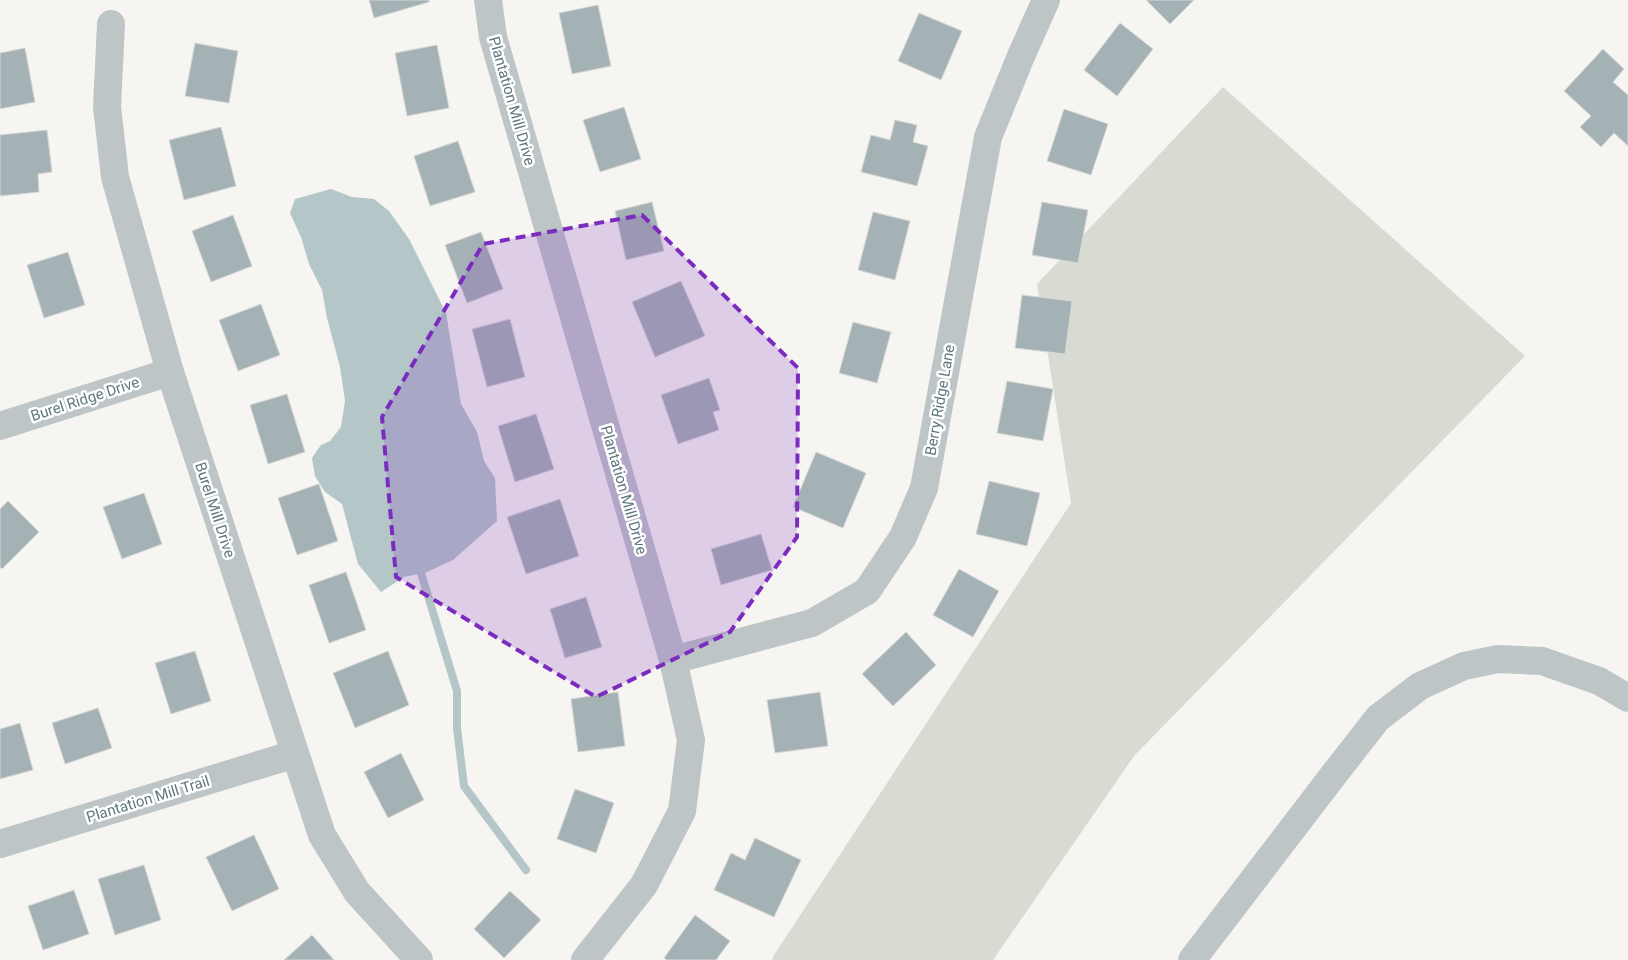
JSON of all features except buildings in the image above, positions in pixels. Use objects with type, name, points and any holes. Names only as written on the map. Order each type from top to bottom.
[{"type":"street","name":"Plantation Mill Drive","points":[[488,0],[493,37],[673,660],[691,740],[682,811],[644,886],[585,960]]},
{"type":"street","name":"Berry Ridge Lane","points":[[673,660],[812,623],[867,591],[902,537],[924,488],[988,137],[1046,0]]},
{"type":"street","name":"Burel Mill Drive","points":[[111,24],[107,108],[115,177],[170,372],[295,754],[322,835],[357,892],[419,960]]},
{"type":"street","name":"Burel Ridge Drive","points":[[0,426],[170,372]]},
{"type":"street","points":[[1192,960],[1378,718],[1420,686],[1464,666],[1498,659],[1542,661],[1599,681],[1628,698]]},
{"type":"street","name":"Plantation Mill Trail","points":[[0,844],[295,754]]},
{"type":"highlighted area","points":[[642,215],[798,368],[797,537],[730,632],[596,697],[396,577],[382,417],[483,244]]},
{"type":"shaded area","points":[[1223,87],[1525,356],[1134,756],[993,960],[772,960],[1071,503],[1037,284]]},
{"type":"shaded area","points":[[331,189],[352,197],[374,199],[389,211],[409,239],[446,313],[461,404],[477,432],[484,461],[495,478],[497,521],[453,560],[427,572],[404,577],[381,592],[358,564],[342,504],[325,492],[315,476],[312,458],[321,445],[330,441],[341,427],[345,401],[340,367],[327,318],[322,290],[309,264],[301,237],[290,213],[295,199]]},
{"type":"waterway","points":[[421,573],[457,691],[457,728],[464,786],[526,870]]}]
